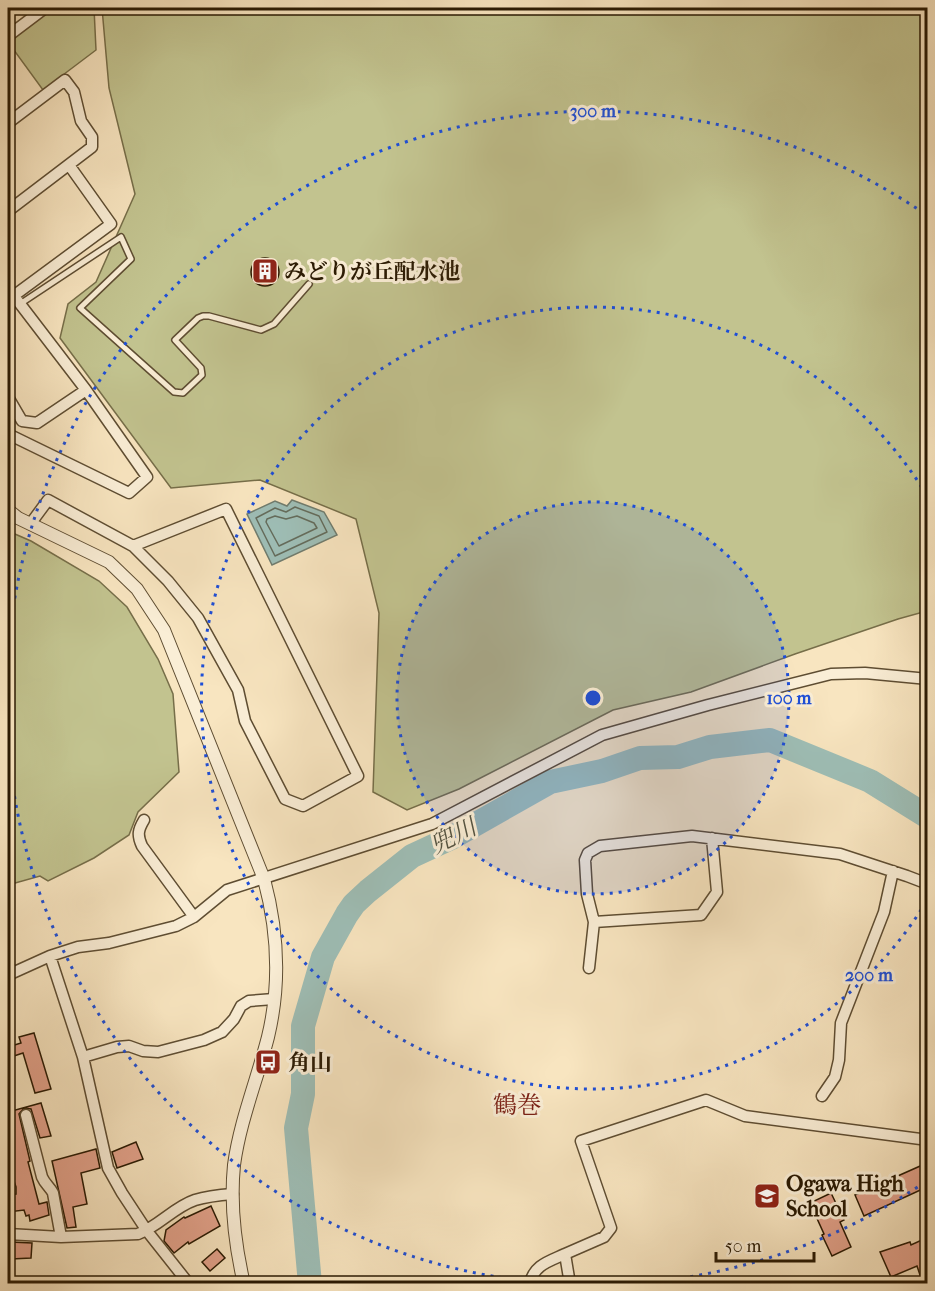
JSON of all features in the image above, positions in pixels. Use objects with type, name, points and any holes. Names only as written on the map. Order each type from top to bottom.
[{"type":"street","points":[[8,36],[45,8]]},
{"type":"street","points":[[8,123],[65,80],[74,92],[81,121],[92,137],[92,147],[8,211]]},
{"type":"street","points":[[8,434],[129,493],[147,477],[86,390],[14,300],[111,224],[69,165]]},
{"type":"street","points":[[8,397],[22,421],[37,423],[86,390]]},
{"type":"street","points":[[31,524],[48,500],[133,546],[168,581],[198,618],[238,690],[245,721],[285,799],[303,806],[358,776],[226,509],[133,546]]},
{"type":"street","points":[[8,510],[18,518],[109,562],[137,589],[164,630],[264,879],[277,944],[274,999],[268,1035],[234,1166],[234,1224],[244,1284]]},
{"type":"street","points":[[8,975],[50,956],[78,947],[109,943],[176,926],[194,917],[227,890],[432,824],[602,735],[730,699],[831,674],[865,673],[927,679]]},
{"type":"street","points":[[144,820],[139,829],[138,838],[142,846],[194,917]]},
{"type":"street","points":[[589,968],[594,922],[587,894],[585,861],[588,853],[600,846],[692,836],[712,838],[840,854],[927,884]]},
{"type":"street","points":[[594,922],[700,915],[717,892],[712,838]]},
{"type":"street","points":[[822,1096],[835,1077],[839,1060],[841,1023],[884,912],[893,871]]},
{"type":"street","points":[[50,956],[83,1057],[108,1168],[147,1231],[189,1284]]},
{"type":"street","points":[[83,1057],[117,1047],[129,1046],[143,1052],[158,1053],[204,1040],[222,1032],[234,1019],[241,1006],[249,1001],[274,999]]},
{"type":"street","points":[[530,1284],[531,1276],[536,1268],[604,1237],[611,1228],[581,1141],[706,1100],[745,1116],[927,1140]]},
{"type":"street","points":[[27,1115],[42,1177],[53,1193],[61,1237]]},
{"type":"street","points":[[8,1234],[61,1237],[138,1234],[147,1231],[194,1201],[214,1195],[233,1194]]},
{"type":"street","points":[[565,1254],[570,1284]]},
{"type":"lane","points":[[14,300],[121,237],[131,259],[80,308],[174,392],[183,393],[202,375],[201,368],[175,340],[198,318],[209,316],[261,330],[268,329],[309,284]]},
{"type":"green space","points":[[54,8],[94,8],[96,50],[43,90],[8,42]]},
{"type":"green space","points":[[102,8],[927,8],[927,611],[795,654],[691,692],[613,710],[459,789],[407,810],[373,792],[379,613],[356,519],[260,480],[171,488],[60,338],[68,304],[96,282],[135,194],[109,88]]},
{"type":"green space","points":[[8,531],[31,541],[99,581],[127,607],[158,659],[173,694],[179,772],[138,812],[129,835],[94,858],[48,881],[40,876],[8,885]]},
{"type":"water","points":[[292,500],[324,512],[337,535],[272,565],[247,514],[275,501],[287,506]]},
{"type":"building","name":"みどりが丘配水池","points":[[265,258],[275,262],[279,272],[275,282],[265,286],[255,282],[251,272],[255,262]]},
{"type":"building","points":[[34,1033],[51,1089],[35,1093],[23,1053],[8,1058],[8,1047],[21,1043],[19,1037]]},
{"type":"building","points":[[41,1103],[51,1136],[40,1138],[31,1109],[24,1108],[19,1114],[39,1204],[47,1202],[49,1215],[30,1221],[29,1215],[26,1216],[24,1210],[8,1212],[8,1195],[16,1194],[16,1187],[10,1170],[8,1170],[8,1112]]},
{"type":"building","points":[[136,1142],[143,1159],[117,1168],[112,1152]]},
{"type":"building","points":[[96,1149],[100,1168],[81,1173],[87,1204],[73,1207],[76,1227],[67,1228],[52,1161]]},
{"type":"building","points":[[927,1163],[927,1187],[864,1216],[855,1195]]},
{"type":"building","points":[[831,1193],[844,1220],[840,1222],[851,1247],[832,1256],[810,1203]]},
{"type":"building","points":[[211,1206],[220,1226],[189,1244],[188,1242],[174,1253],[164,1241],[166,1230],[184,1217]]},
{"type":"building","points":[[924,1239],[927,1247],[927,1284],[923,1284],[917,1266],[891,1277],[880,1252],[910,1242],[911,1245]]},
{"type":"building","points":[[10,1242],[32,1243],[31,1258],[11,1259],[9,1257]]},
{"type":"building","points":[[217,1249],[225,1258],[210,1271],[202,1262]]},
{"type":"waterway","name":"兜川","points":[[310,1284],[296,1128],[303,1094],[303,1026],[323,957],[347,914],[368,891],[412,856],[453,837],[550,782],[602,771],[640,758],[678,757],[710,747],[770,740],[870,781],[928,817]]},
{"type":"place","name":"みどりが丘配水池","points":[[265,271]]},
{"type":"place","name":"角山","points":[[268,1062]]},
{"type":"place","name":"Ogawa High School","points":[[767,1196]]},
{"type":"district","name":"鶴巻","points":[[517,1105]]}]
